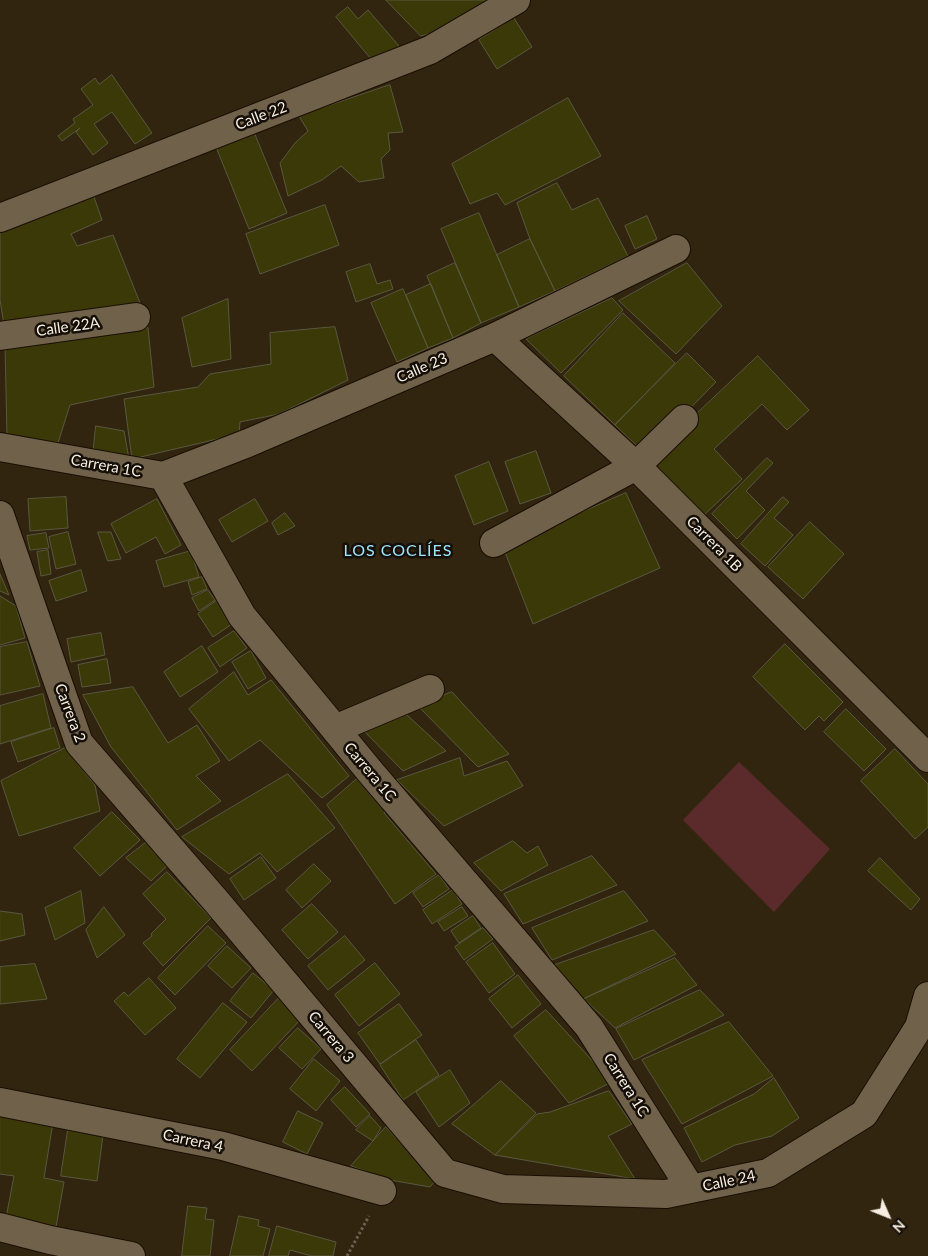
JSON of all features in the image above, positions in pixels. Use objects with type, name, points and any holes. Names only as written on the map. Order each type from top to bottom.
[{"type":"street","name":"Calle 22","points":[[0,218],[430,50],[516,0]]},
{"type":"street","name":"Calle 23","points":[[163,476],[248,443],[495,337],[676,249]]},
{"type":"street","name":"Calle 22A","points":[[0,336],[136,317]]},
{"type":"street","name":"Carrera 1B","points":[[495,337],[636,466],[928,758]]},
{"type":"street","points":[[494,543],[636,466],[684,419]]},
{"type":"street","name":"Carrera 1C","points":[[0,447],[163,476],[242,616],[335,729],[589,1027],[691,1189]]},
{"type":"street","name":"Carrera 2","points":[[0,515],[79,743],[216,901]]},
{"type":"street","points":[[335,729],[430,689]]},
{"type":"street","name":"Carrera 3","points":[[216,901],[445,1173]]},
{"type":"street","name":"Calle 24","points":[[445,1173],[503,1189],[666,1194],[768,1173],[864,1114],[919,1027],[928,996]]},
{"type":"street","name":"Carrera 4","points":[[0,1102],[223,1146],[382,1191]]},
{"type":"street","points":[[0,1227],[50,1240],[131,1256]]},
{"type":"path","points":[[347,1256],[382,1191]]},
{"type":"shaded area","points":[[739,762],[830,849],[774,912],[683,820]]},
{"type":"building","points":[[386,0],[488,0],[458,27],[421,36]]},
{"type":"building","points":[[348,7],[358,19],[368,10],[399,46],[376,65],[336,17]]},
{"type":"building","points":[[514,18],[532,47],[497,69],[479,40]]},
{"type":"building","points":[[112,75],[152,133],[135,144],[112,112],[94,124],[108,143],[93,155],[76,132],[80,128],[62,141],[58,136],[75,123],[73,119],[93,105],[81,89],[95,78],[99,84]]},
{"type":"building","points":[[390,85],[403,132],[388,133],[390,150],[381,159],[384,178],[359,182],[341,166],[322,180],[288,196],[280,163],[295,143],[308,131],[299,116]]},
{"type":"building","points":[[568,98],[601,156],[505,205],[497,193],[470,204],[452,164]]},
{"type":"building","points":[[254,132],[287,213],[249,229],[216,147]]},
{"type":"building","points":[[557,183],[572,210],[598,198],[628,256],[555,291],[530,239],[517,203]]},
{"type":"building","points":[[93,194],[102,220],[71,234],[77,246],[113,235],[142,308],[4,325],[0,300],[0,228]]},
{"type":"building","points":[[325,205],[339,245],[260,274],[246,234]]},
{"type":"building","points":[[479,213],[519,307],[481,323],[441,229]]},
{"type":"building","points":[[647,216],[657,239],[635,249],[625,226]]},
{"type":"building","points":[[530,239],[555,291],[519,307],[497,255]]},
{"type":"building","points":[[455,263],[481,323],[453,338],[427,276]]},
{"type":"building","points":[[687,263],[722,306],[676,354],[619,301]]},
{"type":"building","points":[[370,264],[377,284],[390,280],[393,289],[356,302],[346,272]]},
{"type":"building","points":[[431,284],[453,338],[428,348],[406,295]]},
{"type":"building","points":[[403,289],[428,348],[397,362],[371,303]]},
{"type":"building","points":[[612,298],[623,310],[561,373],[526,339]]},
{"type":"building","points":[[228,299],[231,359],[192,367],[182,318]]},
{"type":"building","points":[[623,313],[675,363],[615,425],[564,376]]},
{"type":"building","points":[[335,327],[348,380],[279,414],[240,422],[239,434],[132,459],[124,399],[198,387],[210,374],[271,364],[270,333]]},
{"type":"building","points":[[148,328],[154,387],[70,405],[57,446],[7,437],[5,344]]},
{"type":"building","points":[[687,353],[716,382],[645,454],[615,425]]},
{"type":"building","points":[[758,356],[809,410],[787,430],[762,404],[714,449],[742,479],[703,516],[649,459]]},
{"type":"building","points":[[96,426],[124,431],[129,459],[93,455]]},
{"type":"building","points":[[536,451],[551,493],[520,504],[505,462]]},
{"type":"building","points":[[767,458],[773,463],[746,491],[765,510],[737,539],[712,514]]},
{"type":"building","points":[[489,462],[508,511],[474,525],[455,476]]},
{"type":"building","points":[[626,493],[660,568],[533,624],[503,547]]},
{"type":"building","points":[[66,497],[68,528],[30,531],[28,499]]},
{"type":"building","points":[[783,497],[789,502],[774,518],[793,535],[765,566],[741,544]]},
{"type":"building","points":[[157,499],[181,545],[165,554],[156,537],[126,553],[111,524]]},
{"type":"building","points":[[255,499],[268,521],[232,542],[219,520]]},
{"type":"building","points":[[285,513],[295,526],[278,535],[272,523]]},
{"type":"building","points":[[810,522],[844,554],[803,599],[768,567]]},
{"type":"building","points":[[68,532],[76,564],[56,569],[49,537]]},
{"type":"building","points":[[98,532],[111,532],[121,559],[108,561]]},
{"type":"building","points":[[46,533],[49,548],[30,550],[27,536]]},
{"type":"building","points":[[48,550],[51,574],[41,576],[37,552]]},
{"type":"building","points":[[191,551],[199,577],[164,587],[156,561]]},
{"type":"building","points":[[81,570],[87,591],[56,601],[49,581]]},
{"type":"building","points":[[0,574],[9,595],[0,591]]},
{"type":"building","points":[[202,577],[207,589],[192,595],[188,582]]},
{"type":"building","points":[[208,590],[215,600],[199,611],[192,598]]},
{"type":"building","points":[[0,596],[16,606],[25,638],[0,645]]},
{"type":"building","points":[[219,599],[235,622],[213,637],[198,614]]},
{"type":"building","points":[[234,631],[247,648],[220,667],[208,648]]},
{"type":"building","points":[[101,633],[105,655],[71,662],[67,639]]},
{"type":"building","points":[[27,642],[40,686],[0,695],[0,647]]},
{"type":"building","points":[[785,644],[843,702],[824,721],[819,716],[805,730],[753,677]]},
{"type":"building","points":[[202,646],[218,672],[180,697],[164,672]]},
{"type":"building","points":[[251,651],[266,678],[248,689],[232,662]]},
{"type":"building","points":[[107,659],[111,683],[82,687],[78,665]]},
{"type":"building","points":[[234,672],[248,695],[271,680],[349,776],[322,798],[260,740],[229,761],[189,709]]},
{"type":"building","points":[[133,687],[168,743],[197,725],[220,761],[196,776],[221,801],[177,830],[111,747],[83,695]]},
{"type":"building","points":[[452,692],[509,754],[478,767],[418,706]]},
{"type":"building","points":[[43,694],[51,728],[0,744],[0,706]]},
{"type":"building","points":[[846,709],[886,749],[864,771],[824,732]]},
{"type":"building","points":[[407,715],[446,751],[403,771],[363,730]]},
{"type":"building","points":[[54,728],[60,748],[18,762],[11,742]]},
{"type":"building","points":[[65,748],[95,785],[100,811],[19,836],[1,781]]},
{"type":"building","points":[[895,749],[928,784],[928,827],[915,839],[861,781]]},
{"type":"building","points":[[460,758],[464,776],[507,761],[523,786],[444,826],[397,780]]},
{"type":"building","points":[[288,774],[335,828],[277,872],[260,853],[229,874],[182,837]]},
{"type":"building","points":[[358,778],[387,809],[384,813],[436,874],[395,904],[327,805]]},
{"type":"building","points":[[112,812],[140,840],[100,876],[74,848]]},
{"type":"building","points":[[148,841],[170,863],[151,881],[126,858]]},
{"type":"building","points":[[513,841],[527,853],[538,846],[548,865],[501,891],[474,863]]},
{"type":"building","points":[[592,856],[617,885],[523,924],[504,894]]},
{"type":"building","points":[[261,857],[276,878],[244,900],[230,879]]},
{"type":"building","points":[[880,858],[920,899],[911,910],[868,871]]},
{"type":"building","points":[[314,864],[331,881],[302,908],[286,890]]},
{"type":"building","points":[[167,872],[211,918],[163,966],[143,943],[152,936],[151,934],[166,919],[143,894]]},
{"type":"building","points":[[439,875],[449,889],[423,907],[413,893]]},
{"type":"building","points":[[453,890],[462,904],[432,924],[423,910]]},
{"type":"building","points":[[81,891],[85,923],[55,940],[45,908]]},
{"type":"building","points":[[624,891],[648,921],[552,960],[532,928]]},
{"type":"building","points":[[312,904],[338,932],[308,959],[282,930]]},
{"type":"building","points":[[104,907],[125,935],[97,958],[86,930]]},
{"type":"building","points":[[462,907],[468,916],[444,931],[438,922]]},
{"type":"building","points":[[0,911],[22,914],[25,935],[0,941]]},
{"type":"building","points":[[473,916],[481,928],[459,943],[451,931]]},
{"type":"building","points":[[208,926],[226,943],[175,995],[158,978]]},
{"type":"building","points":[[483,928],[493,939],[464,960],[455,947]]},
{"type":"building","points":[[654,930],[676,954],[583,999],[555,965]]},
{"type":"building","points":[[345,936],[365,960],[328,990],[308,966]]},
{"type":"building","points":[[493,943],[515,974],[489,993],[466,962]]},
{"type":"building","points":[[227,946],[251,968],[232,988],[208,966]]},
{"type":"building","points":[[675,958],[697,985],[615,1028],[584,999]]},
{"type":"building","points":[[375,963],[400,994],[359,1026],[335,995]]},
{"type":"building","points":[[35,964],[47,999],[0,1004],[0,967]]},
{"type":"building","points":[[253,973],[274,990],[251,1018],[230,1001]]},
{"type":"building","points":[[518,975],[541,1004],[512,1028],[489,999]]},
{"type":"building","points":[[149,978],[176,1008],[145,1035],[114,1001],[124,992],[128,996]]},
{"type":"building","points":[[700,990],[724,1015],[634,1060],[616,1029]]},
{"type":"building","points":[[279,998],[301,1019],[252,1071],[230,1050]]},
{"type":"building","points":[[223,1003],[247,1022],[200,1078],[177,1059]]},
{"type":"building","points":[[399,1004],[422,1035],[380,1064],[358,1033]]},
{"type":"building","points":[[546,1010],[612,1082],[569,1103],[514,1036]]},
{"type":"building","points":[[729,1022],[773,1076],[682,1124],[642,1060]]},
{"type":"building","points":[[298,1028],[321,1049],[302,1069],[279,1048]]},
{"type":"building","points":[[416,1040],[439,1075],[403,1100],[380,1065]]},
{"type":"building","points":[[314,1059],[340,1081],[316,1111],[290,1089]]},
{"type":"building","points":[[450,1070],[470,1103],[439,1127],[416,1092]]},
{"type":"building","points":[[774,1078],[799,1118],[772,1136],[735,1145],[702,1162],[684,1128],[754,1094]]},
{"type":"building","points":[[501,1081],[536,1113],[495,1155],[452,1124]]},
{"type":"building","points":[[345,1087],[370,1114],[356,1127],[331,1100]]},
{"type":"building","points":[[609,1091],[632,1124],[608,1136],[635,1179],[495,1155],[537,1114],[550,1112]]},
{"type":"building","points":[[298,1111],[323,1123],[307,1154],[283,1142]]},
{"type":"building","points":[[0,1113],[53,1122],[44,1178],[64,1182],[56,1227],[6,1218],[14,1176],[0,1174]]},
{"type":"building","points":[[370,1116],[381,1128],[373,1141],[356,1130]]},
{"type":"building","points":[[386,1127],[407,1150],[414,1148],[441,1174],[430,1187],[390,1180],[351,1166]]},
{"type":"building","points":[[68,1130],[103,1135],[97,1181],[61,1176]]},
{"type":"building","points":[[188,1206],[207,1208],[205,1219],[214,1220],[210,1256],[182,1256]]},
{"type":"building","points":[[239,1216],[259,1220],[258,1226],[270,1229],[263,1256],[230,1256]]},
{"type":"building","points":[[277,1226],[336,1242],[333,1256],[312,1256],[290,1250],[288,1256],[269,1256]]},
{"type":"district","name":"LOS COCLÍES","points":[[398,551]]}]
